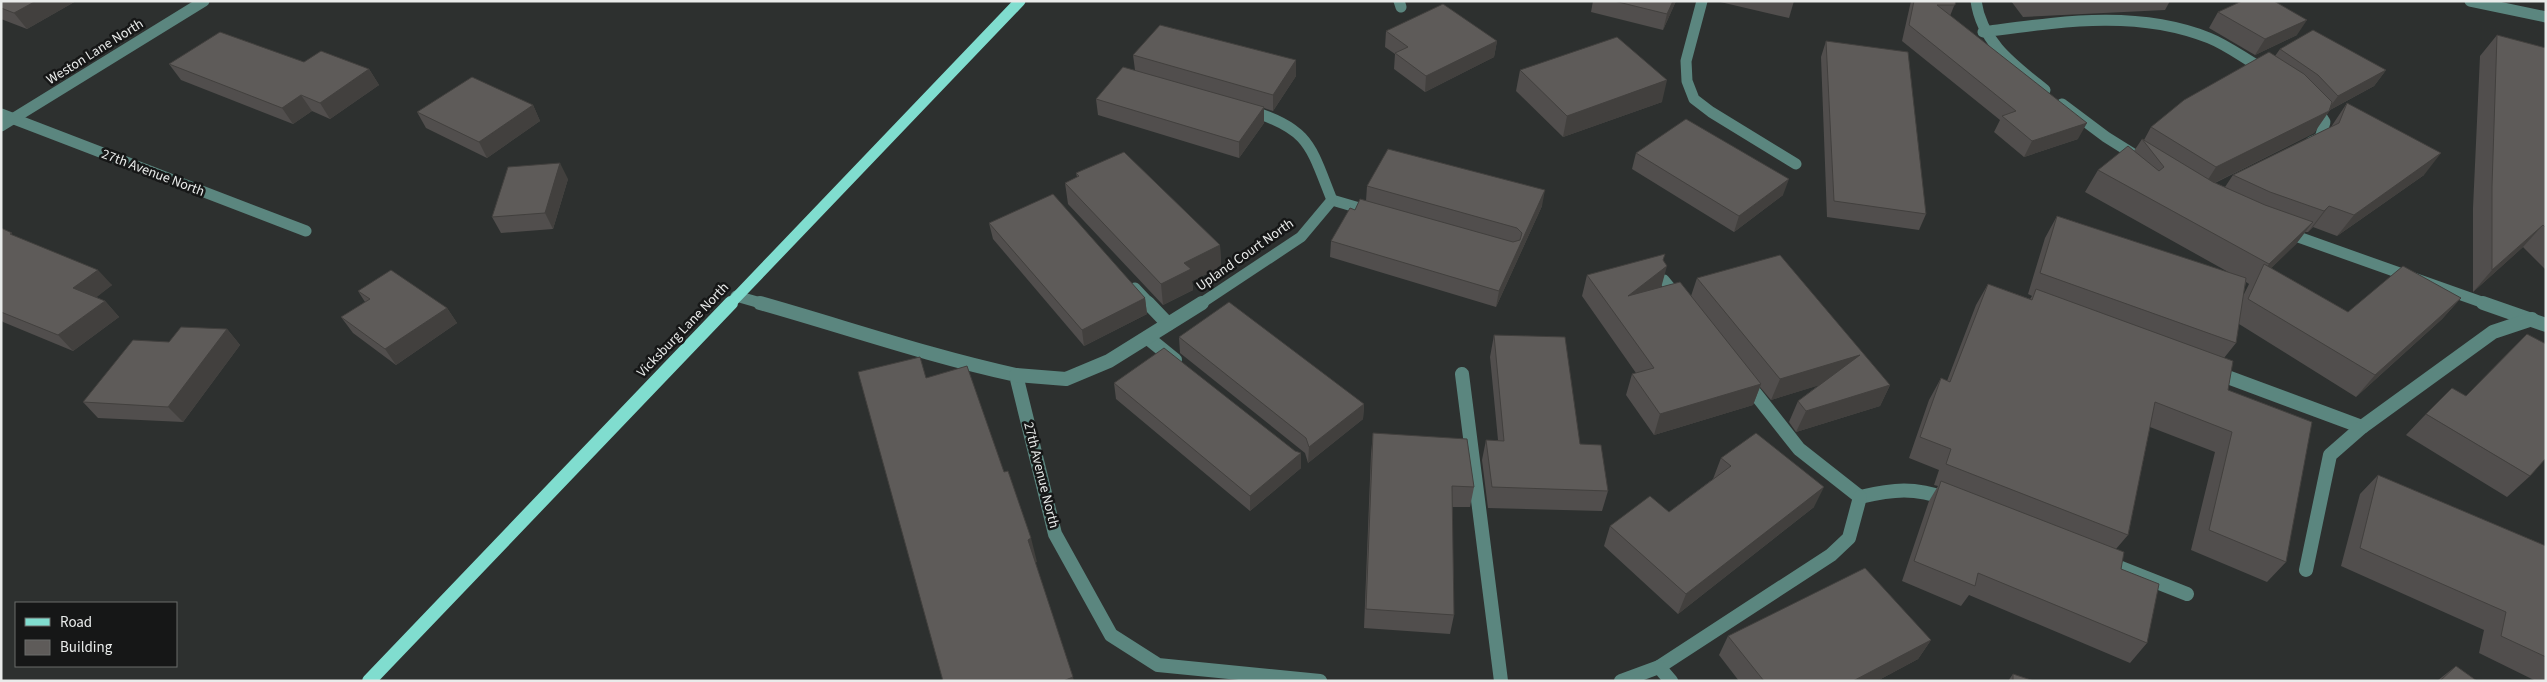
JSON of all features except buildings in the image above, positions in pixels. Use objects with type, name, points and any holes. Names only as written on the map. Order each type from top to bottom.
[{"type":"main road","name":"Vicksburg Lane North","points":[[369,681],[1020,1]]},
{"type":"street","name":"Weston Lane North","points":[[1,126],[204,1]]},
{"type":"street","points":[[1702,1],[1686,61],[1687,81],[1694,99],[1710,112],[1796,164]]},
{"type":"street","points":[[1976,1],[1983,32],[2012,63],[2106,137],[2146,162]]},
{"type":"street","points":[[2470,1],[2546,17]]},
{"type":"street","points":[[1983,32],[2106,18],[2138,19],[2174,26],[2209,38],[2275,76]]},
{"type":"street","points":[[2299,148],[2320,138],[2325,122],[2313,103],[2306,97]]},
{"type":"street","points":[[1232,105],[1275,119],[1310,146],[1332,200],[1389,216]]},
{"type":"street","name":"27th Avenue North","points":[[1,114],[306,231]]},
{"type":"street","name":"Upland Court North","points":[[1016,376],[1066,378],[1109,361],[1148,338],[1301,237],[1332,200]]},
{"type":"street","points":[[2269,226],[2546,325]]},
{"type":"street","points":[[1664,280],[1689,311]]},
{"type":"street","points":[[1129,281],[1168,324]]},
{"type":"street","points":[[736,296],[871,334],[958,362],[1016,376]]},
{"type":"street","points":[[2306,570],[2330,455],[2362,427],[2493,332],[2532,319]]},
{"type":"street","points":[[1148,338],[1186,368]]},
{"type":"street","points":[[2204,368],[2362,427]]},
{"type":"street","points":[[1738,372],[1799,449],[1860,496],[1901,487],[1926,490],[1962,505]]},
{"type":"street","points":[[1462,374],[1501,681]]},
{"type":"street","name":"27th Avenue North","points":[[1016,376],[1055,534],[1112,635],[1158,665],[1320,681]]},
{"type":"street","points":[[1621,681],[1659,667],[1831,555],[1849,538],[1860,496]]},
{"type":"street","points":[[2097,558],[2187,594]]},
{"type":"street","points":[[1659,667],[1671,681]]}]
